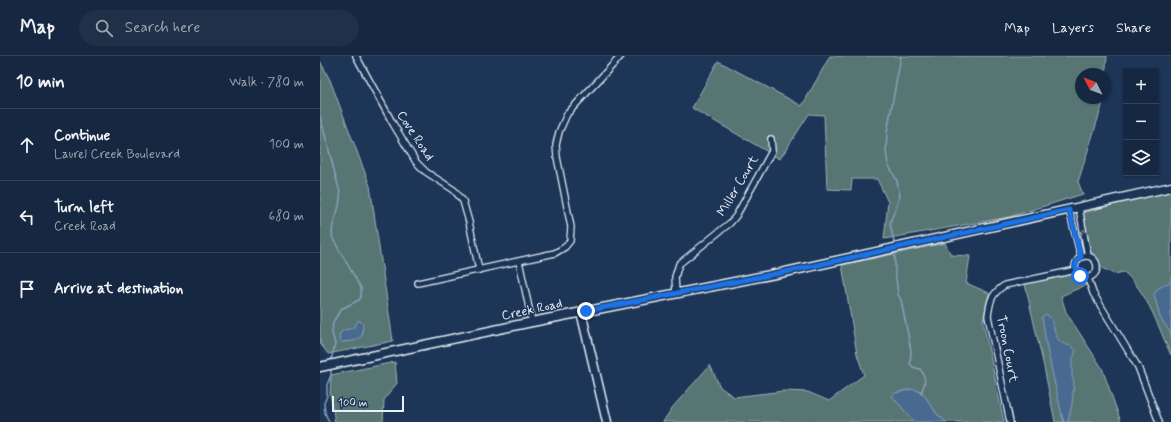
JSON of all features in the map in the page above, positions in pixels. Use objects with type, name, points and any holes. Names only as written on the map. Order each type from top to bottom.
[{"type":"main road","name":"Creek Road","points":[[320,367],[532,322],[790,271],[1171,187]]},
{"type":"main road","points":[[581,312],[607,422]]},
{"type":"street","name":"Cove Road","points":[[356,56],[416,162],[426,172],[454,190],[463,201],[479,270]]},
{"type":"street","points":[[418,283],[555,253],[565,247],[570,241],[571,228],[557,157],[556,145],[559,132],[567,114],[621,56]]},
{"type":"street","name":"Miller Court","points":[[676,293],[675,277],[679,264],[730,223],[736,216],[772,151],[771,138]]},
{"type":"street","points":[[1079,208],[1088,256]]},
{"type":"street","points":[[1069,210],[1081,257]]},
{"type":"street","points":[[1088,256],[1095,260],[1097,267],[1095,274],[1088,278],[1080,276],[1076,270],[1076,264],[1081,257],[1088,256]]},
{"type":"street","points":[[519,261],[532,322]]},
{"type":"street","name":"Troon Court","points":[[1010,422],[988,316],[990,302],[998,290],[1006,285],[1076,270]]},
{"type":"street","points":[[1088,278],[1093,294],[1138,367],[1159,422]]},
{"type":"green space","points":[[830,56],[1107,56],[1106,68],[1075,68],[1075,104],[1102,104],[1078,182],[1083,194],[1009,217],[884,239],[888,202],[877,179],[852,179],[851,190],[827,189],[824,115],[809,114],[780,159],[692,108],[718,61],[802,106]]},
{"type":"green space","points":[[320,61],[330,80],[370,186],[393,341],[328,354],[320,343]]},
{"type":"green space","points":[[1171,188],[1171,355],[1152,311],[1140,290],[1124,272],[1114,274],[1100,267],[1098,261],[1091,253],[1083,213]]},
{"type":"green space","points":[[945,243],[951,255],[970,256],[966,283],[989,293],[983,321],[1004,422],[946,422],[937,414],[921,391],[908,390],[895,393],[894,397],[914,422],[663,422],[672,408],[710,365],[720,387],[734,397],[784,391],[808,392],[829,401],[864,375],[857,354],[842,265]]},
{"type":"green space","points":[[1070,274],[1083,281],[1086,285],[1061,296],[1066,312],[1102,368],[1121,422],[1055,422],[1025,284]]},
{"type":"green space","points":[[395,362],[397,383],[384,400],[383,422],[335,422],[330,393],[331,375]]},
{"type":"water","points":[[1171,281],[1171,334],[1160,317],[1154,295],[1157,289]]},
{"type":"water","points":[[1046,314],[1051,319],[1058,339],[1076,351],[1072,361],[1072,376],[1074,382],[1072,404],[1068,422],[1064,422],[1062,416],[1047,349],[1042,317]]},
{"type":"water","points":[[359,320],[363,324],[362,336],[354,341],[341,342],[339,339],[340,333],[344,330],[353,328]]},
{"type":"water","points":[[913,389],[922,392],[937,414],[946,422],[914,422],[892,396],[895,393]]},
{"type":"waterway","points":[[894,242],[890,223],[900,196],[897,181],[888,164],[886,151],[887,132],[901,56]]},
{"type":"waterway","points":[[320,116],[340,193],[339,206],[332,233],[333,239],[361,288],[361,297],[359,300],[341,309],[333,322],[332,333],[335,344],[331,361]]},
{"type":"waterway","points":[[895,251],[895,272],[898,294],[901,300],[911,351],[910,364],[913,367],[920,369],[924,375],[924,384],[921,393]]},
{"type":"waterway","points":[[329,422],[325,413],[324,403],[327,396],[327,385],[331,375],[331,367]]},
{"type":"route","points":[[586,311],[790,271],[1069,210],[1081,257],[1075,267],[1077,274],[1080,276]]}]
